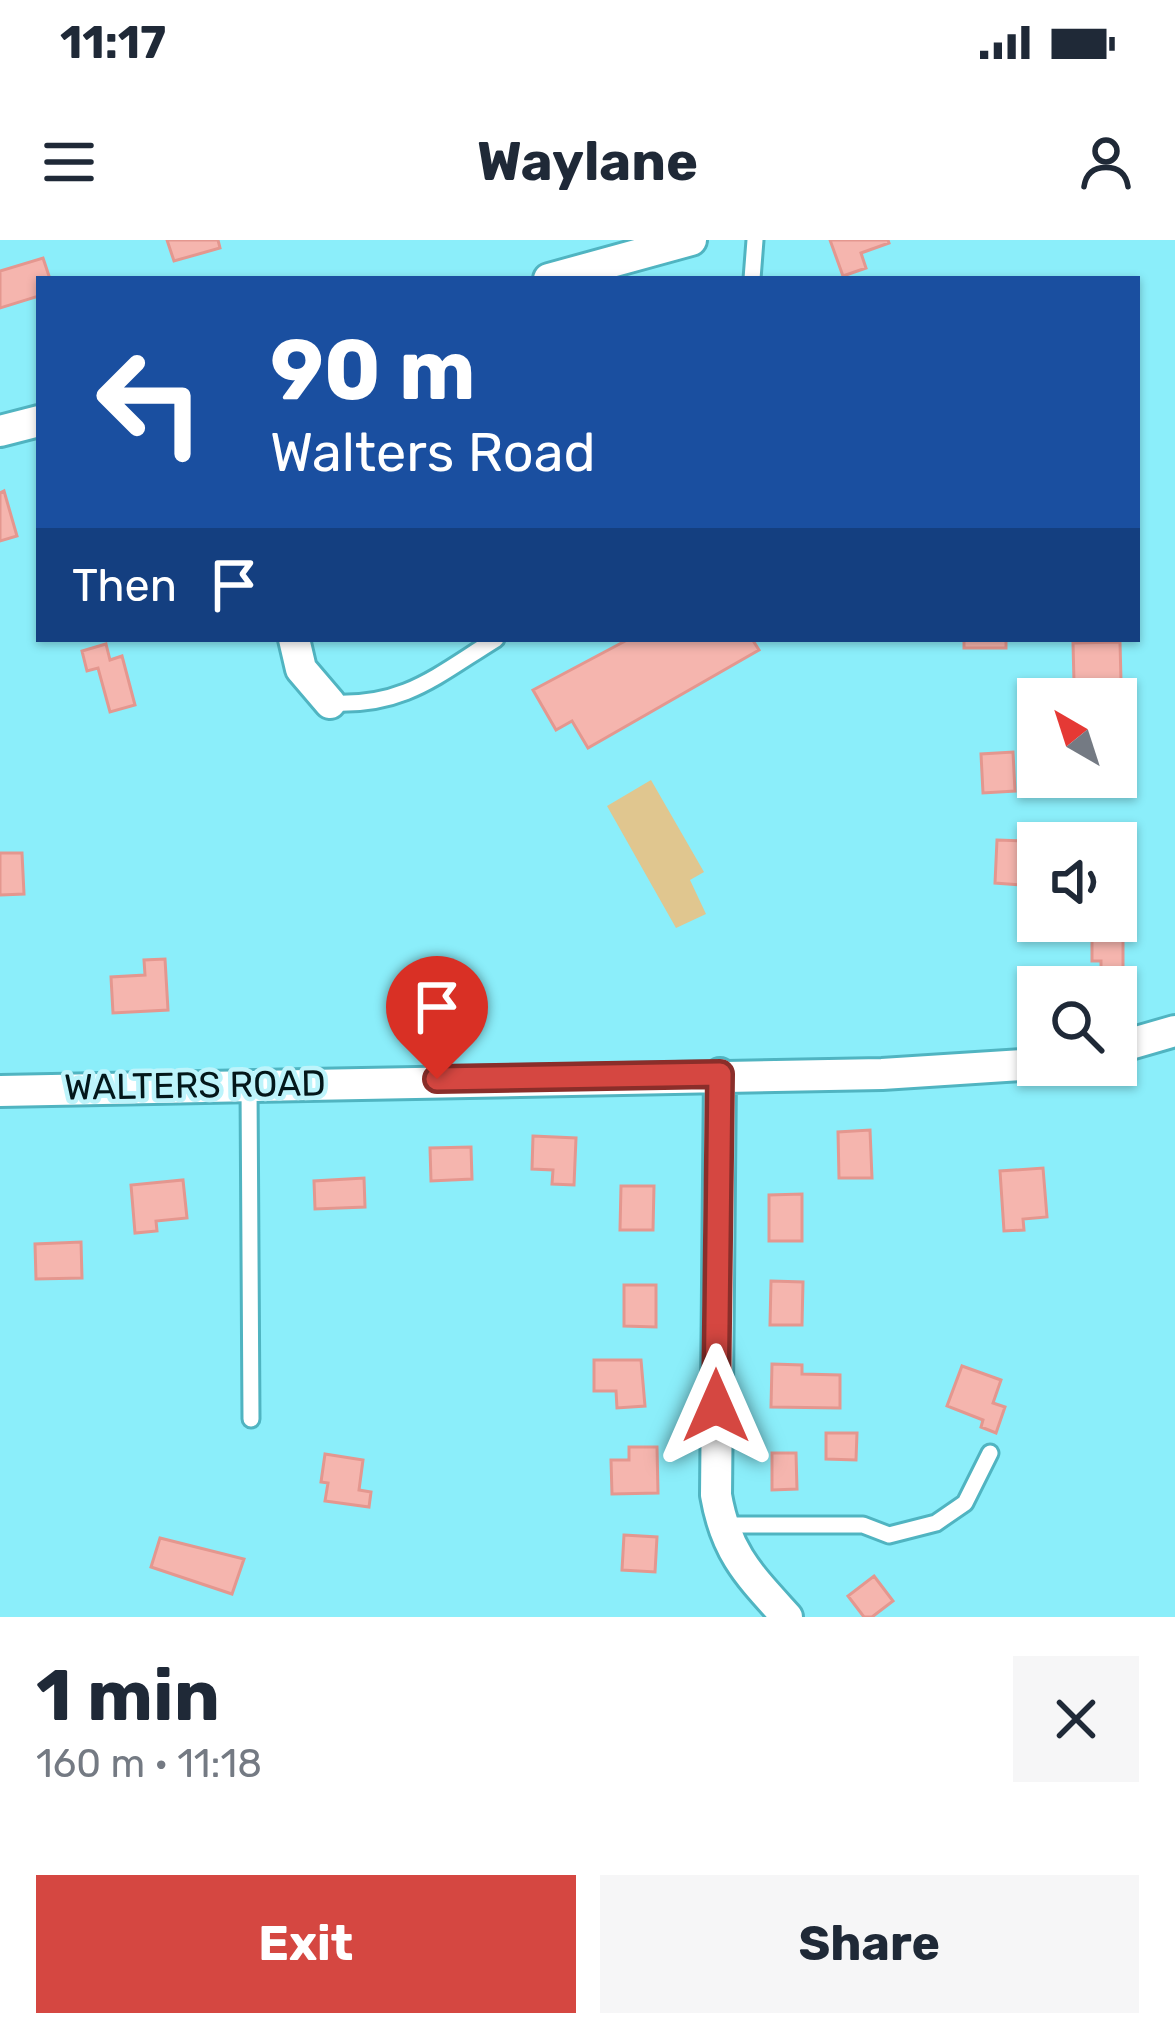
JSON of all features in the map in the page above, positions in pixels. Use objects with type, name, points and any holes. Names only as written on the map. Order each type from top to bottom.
[{"type":"street","points":[[560,276],[691,240]]},
{"type":"street","points":[[0,431],[36,422]]},
{"type":"street","points":[[295,642],[301,669],[329,703]]},
{"type":"street","points":[[1137,1042],[1175,1031]]},
{"type":"street","name":"WALTERS ROAD","points":[[0,1090],[882,1074],[1017,1065]]},
{"type":"street","points":[[720,1074],[716,1496],[736,1558],[787,1617]]},
{"type":"lane","points":[[752,276],[755,240]]},
{"type":"lane","points":[[329,703],[370,705],[409,693],[491,642]]},
{"type":"lane","points":[[249,1083],[251,1419]]},
{"type":"lane","points":[[722,1525],[862,1525],[889,1535],[936,1522],[965,1503],[990,1453]]},
{"type":"shaded area","points":[[651,780],[704,872],[690,880],[706,914],[676,928],[607,806]]},
{"type":"building","points":[[167,240],[218,240],[220,248],[174,261]]},
{"type":"building","points":[[830,240],[889,243],[861,253],[866,268],[843,276]]},
{"type":"building","points":[[43,258],[49,276],[36,276],[36,297],[0,308],[0,271]]},
{"type":"building","points":[[4,491],[17,536],[0,541],[0,493]]},
{"type":"building","points":[[623,642],[754,642],[759,650],[588,748],[572,721],[556,730],[533,690]]},
{"type":"building","points":[[964,642],[1006,642],[1006,648],[964,648]]},
{"type":"building","points":[[1120,642],[1121,678],[1074,678],[1073,643]]},
{"type":"building","points":[[106,644],[110,660],[122,656],[135,705],[110,712],[98,668],[87,671],[82,651]]},
{"type":"building","points":[[1013,752],[1015,791],[983,793],[981,754]]},
{"type":"building","points":[[997,840],[1017,841],[1017,885],[995,883]]},
{"type":"building","points":[[0,853],[22,853],[24,894],[0,895]]},
{"type":"building","points":[[1092,942],[1123,942],[1123,966],[1092,961]]},
{"type":"building","points":[[165,959],[168,1010],[113,1013],[111,977],[145,975],[144,960]]},
{"type":"building","points":[[870,1130],[872,1178],[839,1178],[838,1132]]},
{"type":"building","points":[[533,1136],[576,1138],[574,1185],[552,1184],[553,1170],[532,1169]]},
{"type":"building","points":[[471,1147],[472,1179],[431,1181],[430,1148]]},
{"type":"building","points":[[1043,1168],[1047,1217],[1023,1219],[1024,1230],[1004,1231],[1000,1171]]},
{"type":"building","points":[[364,1178],[365,1207],[315,1209],[314,1181]]},
{"type":"building","points":[[183,1180],[187,1218],[156,1221],[157,1231],[135,1233],[131,1185]]},
{"type":"building","points":[[621,1186],[654,1186],[653,1230],[620,1230]]},
{"type":"building","points":[[802,1194],[802,1241],[769,1241],[769,1195]]},
{"type":"building","points":[[81,1242],[82,1278],[36,1279],[35,1244]]},
{"type":"building","points":[[771,1281],[803,1282],[802,1325],[770,1325]]},
{"type":"building","points":[[624,1285],[656,1285],[656,1327],[624,1326]]},
{"type":"building","points":[[594,1360],[641,1360],[645,1406],[617,1408],[616,1391],[594,1391]]},
{"type":"building","points":[[772,1364],[802,1365],[802,1374],[840,1375],[840,1408],[771,1407]]},
{"type":"building","points":[[962,1366],[1001,1380],[993,1403],[1005,1407],[996,1433],[981,1427],[983,1420],[947,1406]]},
{"type":"building","points":[[826,1433],[857,1433],[856,1460],[826,1459]]},
{"type":"building","points":[[629,1447],[657,1447],[658,1493],[612,1494],[611,1460],[629,1460]]},
{"type":"building","points":[[772,1453],[796,1453],[797,1489],[772,1490]]},
{"type":"building","points":[[325,1454],[363,1460],[359,1490],[371,1492],[369,1507],[325,1501],[328,1483],[321,1482]]},
{"type":"building","points":[[624,1535],[657,1537],[655,1572],[622,1570]]},
{"type":"building","points":[[160,1538],[244,1559],[232,1594],[151,1567]]},
{"type":"building","points":[[874,1576],[893,1601],[872,1617],[864,1617],[848,1596]]},
{"type":"route","points":[[437,1079],[720,1074],[716,1406]]}]
